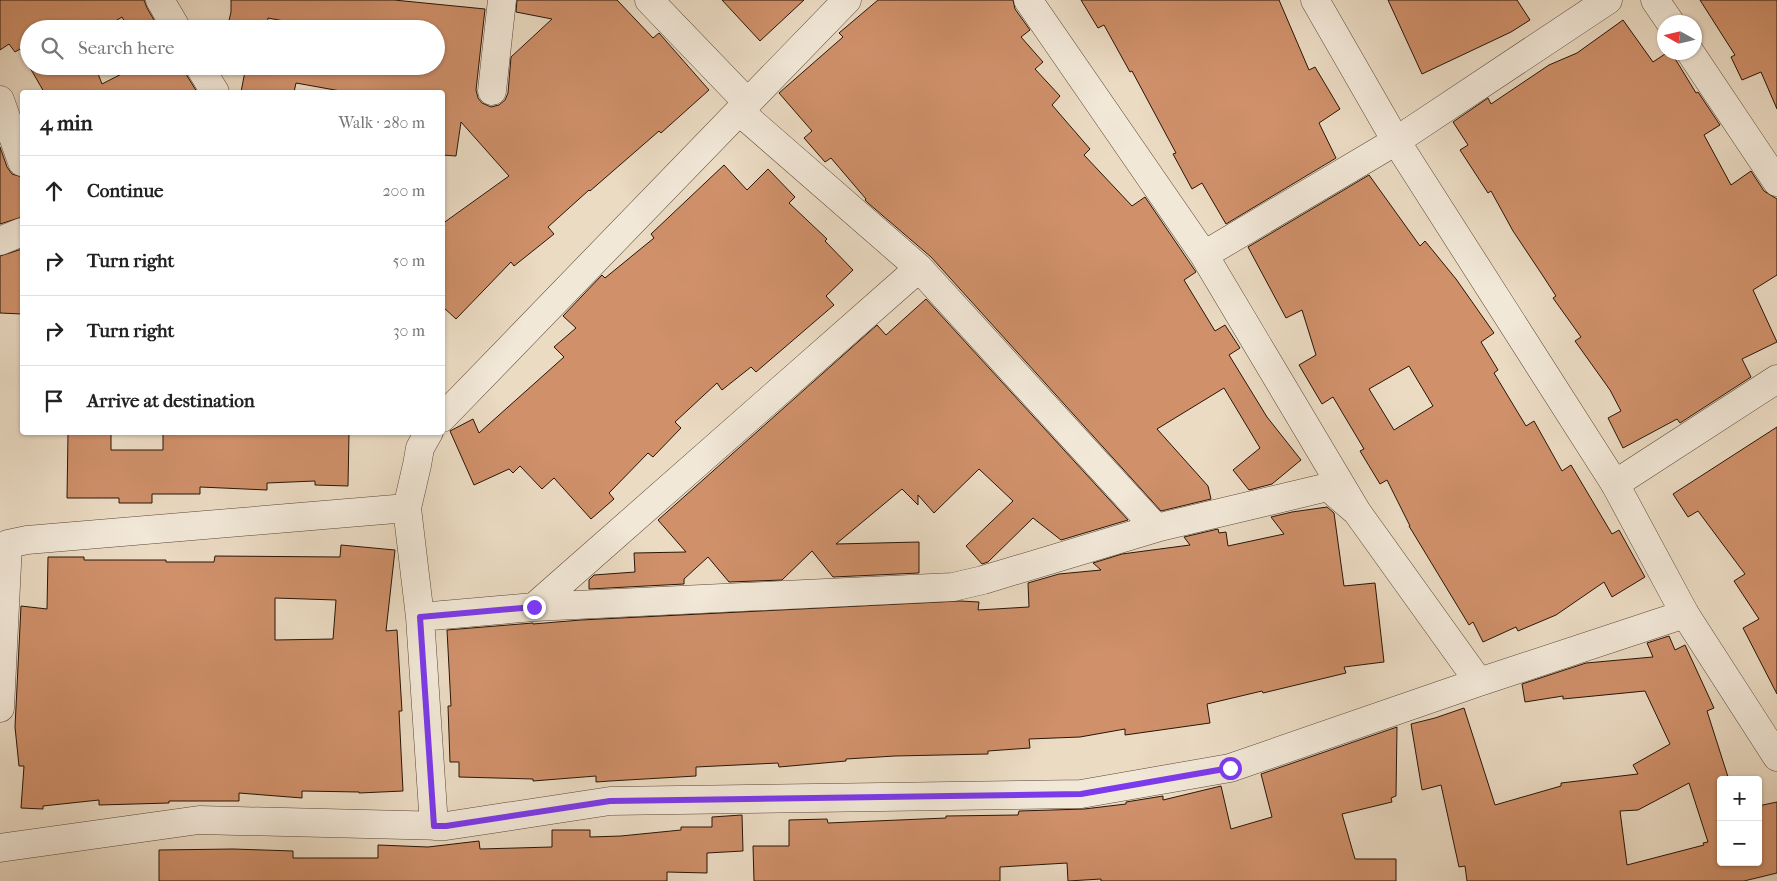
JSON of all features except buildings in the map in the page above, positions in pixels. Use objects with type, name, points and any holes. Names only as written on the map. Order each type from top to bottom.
[{"type":"street","points":[[160,0],[172,20]]},
{"type":"street","points":[[492,91],[502,0]]},
{"type":"street","points":[[649,0],[744,108],[919,268],[1156,528]]},
{"type":"street","points":[[445,415],[847,0]]},
{"type":"street","points":[[1028,0],[1204,255],[1357,512],[1479,682]]},
{"type":"street","points":[[1315,0],[1396,140],[1615,484],[1684,614],[1777,757]]},
{"type":"street","points":[[1204,255],[1396,140],[1608,0]]},
{"type":"street","points":[[1655,0],[1665,15]]},
{"type":"street","points":[[1695,60],[1777,182]]},
{"type":"street","points":[[205,75],[214,90]]},
{"type":"street","points":[[0,100],[20,156]]},
{"type":"street","points":[[0,241],[20,233]]},
{"type":"street","points":[[534,607],[919,268]]},
{"type":"street","points":[[1615,484],[1777,379]]},
{"type":"street","points":[[422,438],[418,466],[407,508],[420,617],[434,826]]},
{"type":"street","points":[[420,617],[534,607],[953,587],[984,580],[1156,528],[1328,488],[1357,512]]},
{"type":"street","points":[[0,708],[8,544],[27,540],[407,508]]},
{"type":"street","points":[[0,848],[199,820],[446,826],[610,801],[1081,794],[1230,768],[1684,614]]},
{"type":"route","points":[[534,607],[420,617],[434,826],[446,826],[610,801],[1081,794],[1230,768]]}]
